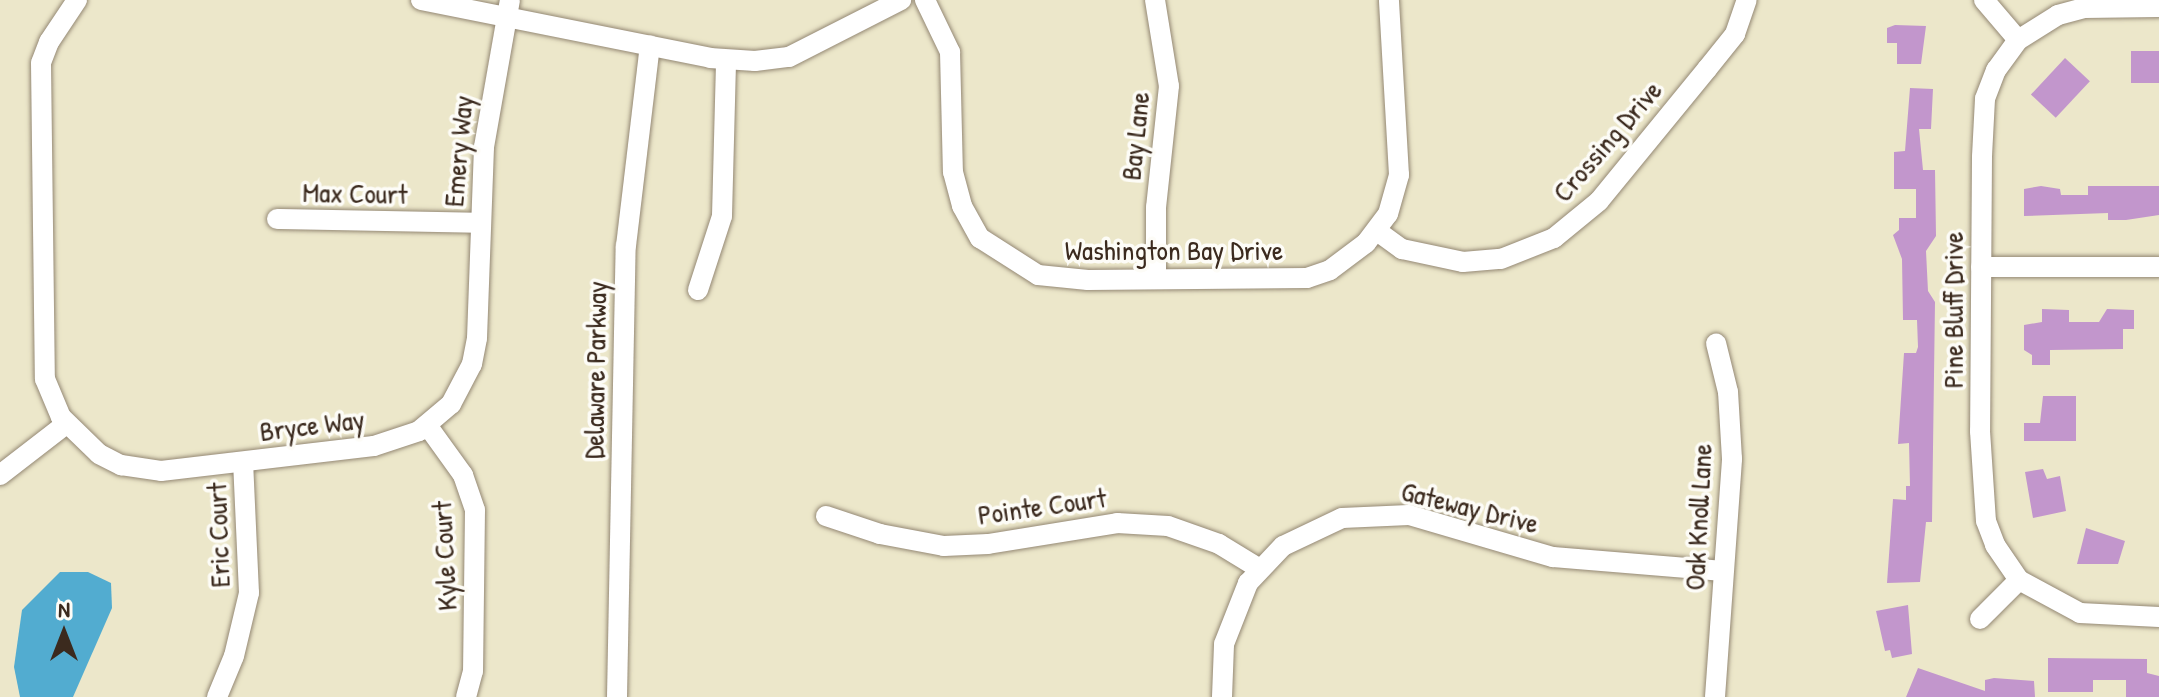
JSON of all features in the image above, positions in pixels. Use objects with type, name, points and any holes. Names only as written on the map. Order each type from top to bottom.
[{"type":"street","points":[[0,475],[66,424],[45,379],[40,91],[49,42],[77,0]]},
{"type":"street","points":[[421,0],[508,8],[650,45],[726,60],[789,57],[901,0]]},
{"type":"street","name":"Washington Bay Drive","points":[[925,0],[950,52],[953,172],[962,206],[980,238],[1038,275],[1156,279],[1307,278],[1350,258],[1377,231],[1396,196],[1399,175],[1389,0]]},
{"type":"street","name":"Bay Lane","points":[[1155,0],[1169,86],[1156,207],[1156,279]]},
{"type":"street","name":"Crossing Drive","points":[[1377,231],[1402,249],[1463,262],[1501,259],[1554,238],[1599,201],[1707,69],[1735,34],[1747,0]]},
{"type":"street","points":[[1984,0],[2018,40]]},
{"type":"street","name":"Pine Bluff Drive","points":[[2159,7],[2071,10],[2018,40],[1996,70],[1985,99],[1981,267],[1981,491],[1995,545],[2019,580],[2080,613],[2159,617]]},
{"type":"street","name":"Emery Way","points":[[479,293],[480,223],[488,112],[508,8]]},
{"type":"street","name":"Delaware Parkway","points":[[617,697],[626,246],[650,45]]},
{"type":"street","points":[[698,290],[722,216],[726,60]]},
{"type":"street","name":"Max Court","points":[[277,219],[480,223]]},
{"type":"street","points":[[1981,267],[2159,267]]},
{"type":"street","name":"Bryce Way","points":[[66,424],[99,454],[141,469],[243,462],[374,446],[427,425],[451,404],[472,364],[479,293]]},
{"type":"street","name":"Oak Knoll Lane","points":[[1715,697],[1731,422],[1716,343]]},
{"type":"street","name":"Kyle Court","points":[[427,425],[463,475],[475,510],[473,671],[466,697]]},
{"type":"street","name":"Eric Court","points":[[217,697],[249,593],[243,462]]},
{"type":"street","name":"Gateway Drive","points":[[1222,697],[1224,644],[1248,583],[1283,546],[1313,528],[1342,518],[1386,513],[1409,515],[1553,557],[1723,571]]},
{"type":"street","name":"Pointe Court","points":[[826,516],[880,534],[944,546],[988,544],[1117,523],[1156,525],[1191,532],[1260,569]]},
{"type":"street","points":[[1980,619],[2019,580]]},
{"type":"water","points":[[60,572],[88,572],[111,583],[112,608],[73,697],[20,697],[14,667],[22,610]]},
{"type":"building","points":[[1895,25],[1926,26],[1921,64],[1897,64],[1897,43],[1887,43],[1887,28]]},
{"type":"building","points":[[2131,51],[2159,51],[2159,83],[2131,83]]},
{"type":"building","points":[[2065,58],[2090,81],[2056,118],[2031,95]]},
{"type":"building","points":[[1910,88],[1933,89],[1931,129],[1919,129],[1923,170],[1935,170],[1936,236],[1926,251],[1928,291],[1935,302],[1932,522],[1926,522],[1920,582],[1887,583],[1893,499],[1906,500],[1906,486],[1910,486],[1909,443],[1898,444],[1904,353],[1916,353],[1918,347],[1917,320],[1903,320],[1902,259],[1893,235],[1899,230],[1899,218],[1916,218],[1916,189],[1894,189],[1894,152],[1905,151]]},
{"type":"building","points":[[2041,186],[2060,189],[2061,195],[2088,195],[2088,186],[2159,186],[2159,215],[2126,220],[2108,220],[2108,213],[2024,216],[2024,189]]},
{"type":"building","points":[[2042,309],[2069,310],[2069,322],[2099,322],[2107,309],[2134,310],[2134,329],[2123,329],[2123,349],[2050,350],[2050,365],[2032,365],[2032,355],[2024,350],[2024,325],[2042,322]]},
{"type":"building","points":[[2043,396],[2076,396],[2076,441],[2024,441],[2024,423],[2040,423]]},
{"type":"building","points":[[2043,469],[2047,479],[2060,476],[2066,511],[2033,518],[2025,472]]},
{"type":"building","points":[[2086,528],[2125,541],[2118,564],[2077,564]]},
{"type":"building","points":[[1908,605],[1912,654],[1892,658],[1890,650],[1885,651],[1876,611]]},
{"type":"building","points":[[2048,658],[2147,659],[2147,673],[2159,676],[2159,697],[2126,697],[2126,680],[2093,680],[2093,692],[2048,692]]},
{"type":"building","points":[[1918,668],[1985,691],[1985,680],[1994,678],[2034,681],[2035,697],[1906,697]]}]
